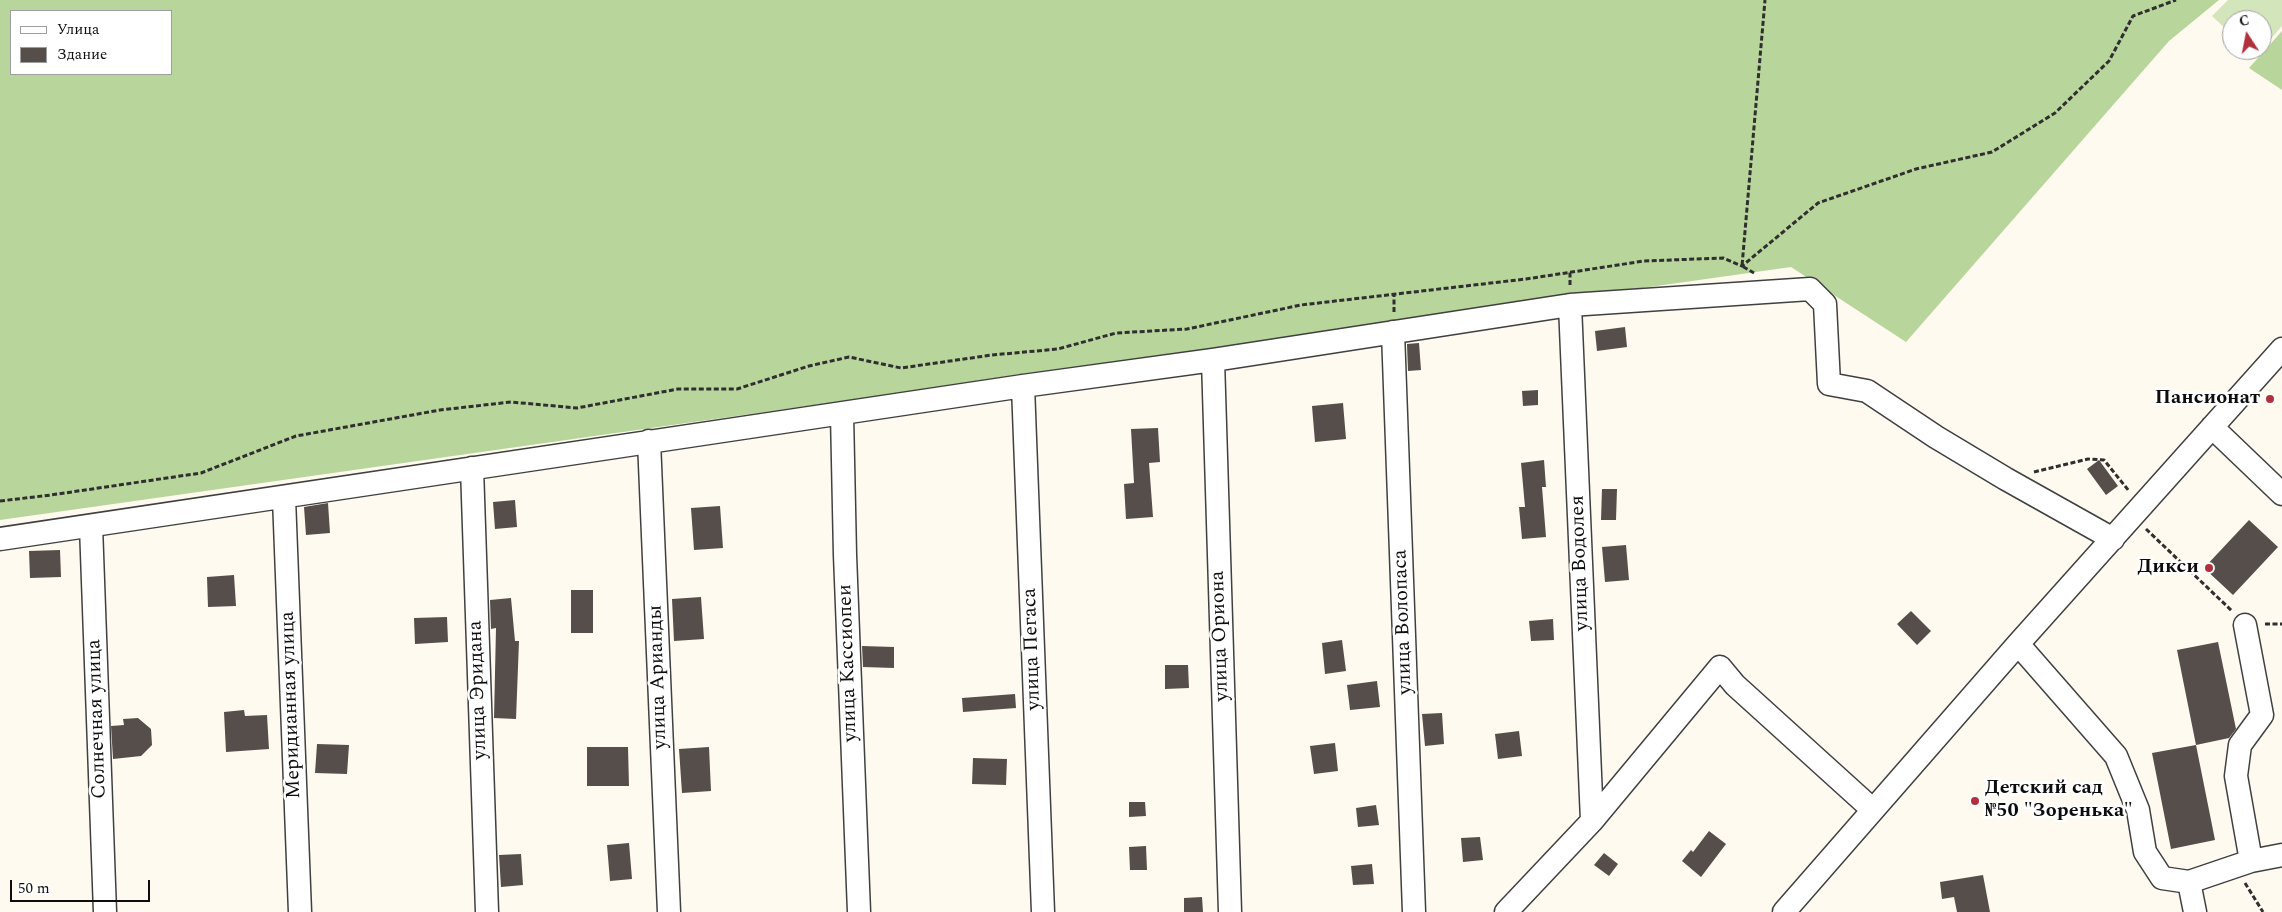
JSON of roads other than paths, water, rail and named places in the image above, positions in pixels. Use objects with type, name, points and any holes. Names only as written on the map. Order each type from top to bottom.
[{"type":"street","points":[[0,539],[284,498],[650,441],[1212,360],[1570,305],[1810,289],[1825,304],[1829,384],[1867,392],[1936,437],[2006,479],[2113,539]]},
{"type":"street","name":"улица Водолея","points":[[1570,305],[1592,821]]},
{"type":"street","name":"улица Волопаса","points":[[1393,332],[1414,912]]},
{"type":"street","points":[[1784,912],[2018,644],[2113,539],[2132,515],[2282,350]]},
{"type":"street","name":"улица Ориона","points":[[1212,360],[1230,912]]},
{"type":"street","name":"улица Пегаса","points":[[1023,386],[1043,912]]},
{"type":"street","name":"улица Кассиопеи","points":[[842,414],[845,556],[859,912]]},
{"type":"street","points":[[2212,426],[2282,494]]},
{"type":"street","name":"улица Арианды","points":[[650,441],[669,912]]},
{"type":"street","name":"улица Эридана","points":[[472,468],[487,912]]},
{"type":"street","name":"Меридианная улица","points":[[284,498],[300,912]]},
{"type":"street","name":"Солнечная улица","points":[[91,526],[105,912]]},
{"type":"street","points":[[2245,624],[2262,715],[2240,745],[2236,776],[2251,861]]},
{"type":"street","points":[[2018,644],[2116,756],[2138,810],[2145,852],[2162,878],[2189,882],[2251,861],[2282,855]]},
{"type":"street","points":[[1506,912],[1592,821],[1720,667],[1735,685],[1873,810]]},
{"type":"street","points":[[2189,882],[2195,912]]},
{"type":"place","name":"Пансионат","points":[[2270,399]]},
{"type":"place","name":"Дикси","points":[[2209,568]]},
{"type":"place","name":"Детский сад №50 \"Зоренька\"","points":[[1975,801]]}]
